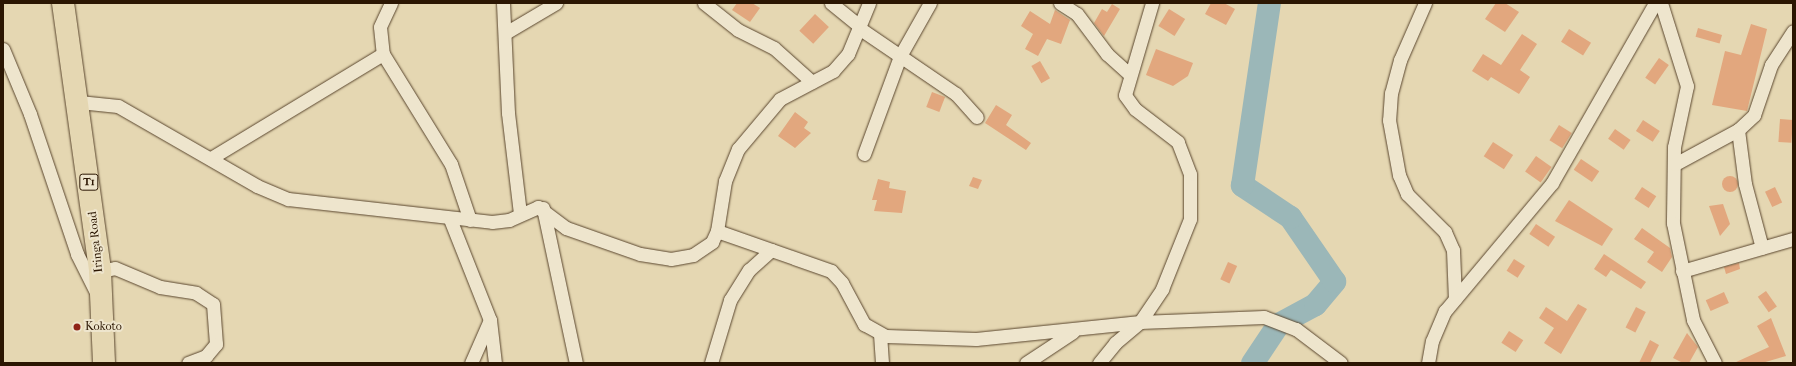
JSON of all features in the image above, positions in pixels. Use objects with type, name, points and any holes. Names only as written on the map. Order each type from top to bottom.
[{"type":"highway","name":"Iringa Road","points":[[64,3],[79,102],[100,271],[104,363]]},
{"type":"street","points":[[391,3],[380,27],[383,54],[451,164],[470,220]]},
{"type":"street","points":[[503,3],[507,32],[508,113],[520,214]]},
{"type":"street","points":[[507,32],[556,3]]},
{"type":"street","points":[[704,3],[738,30],[774,48],[812,82]]},
{"type":"street","points":[[831,3],[859,27],[956,94],[977,117]]},
{"type":"street","points":[[79,102],[118,106],[211,158],[257,186],[288,199],[450,219],[502,222],[533,208],[543,208],[566,228],[661,258],[693,255],[712,242],[717,231],[725,181],[738,149],[780,99],[833,71],[848,54],[869,3]]},
{"type":"street","points":[[864,154],[900,56],[930,3]]},
{"type":"street","points":[[1060,3],[1077,14],[1107,54],[1130,75]]},
{"type":"street","points":[[1099,363],[1115,343],[1140,322],[1162,289],[1179,251],[1190,219],[1190,174],[1178,142],[1128,102],[1125,87],[1152,3]]},
{"type":"street","points":[[1425,3],[1400,60],[1391,93],[1389,120],[1399,175],[1407,194],[1445,232],[1453,250],[1455,299]]},
{"type":"street","points":[[1428,363],[1438,325],[1455,299],[1525,220],[1552,183],[1655,3]]},
{"type":"street","points":[[1661,3],[1687,86],[1674,147],[1675,164],[1670,196],[1682,271],[1693,320],[1715,363]]},
{"type":"street","points":[[1675,164],[1738,130],[1759,108],[1771,65],[1793,31]]},
{"type":"street","points":[[3,49],[30,114],[77,254],[101,303]]},
{"type":"street","points":[[211,158],[383,54]]},
{"type":"street","points":[[1738,130],[1744,184],[1762,248]]},
{"type":"street","points":[[543,208],[576,363]]},
{"type":"street","points":[[450,219],[490,320],[495,363]]},
{"type":"street","points":[[717,231],[837,275],[864,324],[880,334],[976,339],[1076,331],[1140,322],[1264,317],[1296,329],[1342,363]]},
{"type":"street","points":[[1682,271],[1793,239]]},
{"type":"street","points":[[712,363],[730,300],[749,270],[771,250]]},
{"type":"street","points":[[100,271],[115,268],[160,287],[196,293],[213,304],[216,344],[206,356],[188,363]]},
{"type":"street","points":[[471,363],[490,320]]},
{"type":"street","points":[[1026,363],[1076,331]]},
{"type":"street","points":[[880,334],[882,363]]},
{"type":"building","points":[[737,3],[752,3],[760,8],[750,22],[732,10]]},
{"type":"building","points":[[1211,3],[1224,3],[1235,9],[1226,25],[1205,14]]},
{"type":"building","points":[[1496,3],[1505,3],[1519,12],[1505,32],[1485,19]]},
{"type":"building","points":[[1112,4],[1120,9],[1104,36],[1094,23],[1102,9],[1107,12]]},
{"type":"building","points":[[1169,9],[1185,19],[1175,36],[1158,26]]},
{"type":"building","points":[[1055,10],[1070,20],[1061,44],[1047,39],[1038,56],[1025,49],[1033,34],[1021,26],[1030,11],[1050,24]]},
{"type":"building","points":[[815,14],[829,27],[813,44],[799,31]]},
{"type":"building","points":[[1751,24],[1767,29],[1747,111],[1712,105],[1725,51],[1741,55]]},
{"type":"building","points":[[1698,28],[1722,35],[1720,44],[1696,37]]},
{"type":"building","points":[[1569,29],[1591,43],[1583,55],[1561,42]]},
{"type":"building","points":[[1522,34],[1537,44],[1520,70],[1530,77],[1519,94],[1491,77],[1488,81],[1472,71],[1483,54],[1501,65]]},
{"type":"building","points":[[1156,49],[1193,63],[1188,76],[1173,86],[1146,75]]},
{"type":"building","points":[[1659,58],[1669,65],[1655,85],[1645,78]]},
{"type":"building","points":[[1040,61],[1050,78],[1041,83],[1031,66]]},
{"type":"building","points":[[932,92],[945,97],[939,112],[926,107]]},
{"type":"building","points":[[996,105],[1012,115],[1006,125],[1031,143],[1026,150],[985,123]]},
{"type":"building","points":[[795,112],[808,122],[804,128],[811,133],[795,148],[778,136]]},
{"type":"building","points":[[1780,119],[1793,120],[1791,143],[1778,142]]},
{"type":"building","points":[[1643,120],[1660,131],[1653,142],[1636,131]]},
{"type":"building","points":[[1559,125],[1572,133],[1562,148],[1549,140]]},
{"type":"building","points":[[1615,129],[1631,140],[1624,150],[1608,139]]},
{"type":"building","points":[[1493,142],[1513,155],[1504,169],[1484,156]]},
{"type":"building","points":[[1536,156],[1552,167],[1541,182],[1525,172]]},
{"type":"building","points":[[1581,159],[1599,171],[1592,182],[1574,170]]},
{"type":"building","points":[[1730,176],[1737,181],[1738,184],[1733,191],[1730,192],[1723,187],[1722,184],[1727,177]]},
{"type":"building","points":[[973,177],[982,180],[978,189],[969,186]]},
{"type":"building","points":[[878,179],[890,182],[889,188],[906,191],[902,213],[874,211],[877,200],[872,200]]},
{"type":"building","points":[[1642,187],[1656,196],[1649,208],[1634,199]]},
{"type":"building","points":[[1775,187],[1782,202],[1772,207],[1765,192]]},
{"type":"building","points":[[1569,200],[1613,229],[1602,246],[1555,221]]},
{"type":"building","points":[[1723,204],[1730,224],[1720,236],[1709,206]]},
{"type":"building","points":[[1536,224],[1555,237],[1548,247],[1529,234]]},
{"type":"building","points":[[1642,228],[1670,248],[1672,257],[1662,272],[1647,262],[1654,252],[1634,239]]},
{"type":"building","points":[[1604,254],[1646,282],[1641,289],[1611,270],[1606,277],[1594,269]]},
{"type":"building","points":[[1514,259],[1525,266],[1518,278],[1507,271]]},
{"type":"building","points":[[1228,262],[1237,266],[1229,283],[1220,279]]},
{"type":"building","points":[[1739,263],[1740,269],[1726,274],[1724,267]]},
{"type":"building","points":[[1766,291],[1777,307],[1769,312],[1758,297]]},
{"type":"building","points":[[1724,292],[1729,303],[1711,311],[1706,300]]},
{"type":"building","points":[[1578,304],[1587,309],[1561,354],[1544,343],[1554,328],[1539,318],[1546,307],[1567,321]]},
{"type":"building","points":[[1636,307],[1646,312],[1635,332],[1626,327]]},
{"type":"building","points":[[1771,318],[1786,356],[1762,363],[1734,363],[1769,347],[1757,326]]},
{"type":"building","points":[[1509,331],[1523,340],[1516,352],[1501,343]]},
{"type":"building","points":[[1687,333],[1698,347],[1689,363],[1683,363],[1673,358]]},
{"type":"building","points":[[1650,340],[1659,345],[1650,363],[1639,363]]},
{"type":"waterway","points":[[1252,363],[1278,324],[1315,304],[1334,281],[1290,217],[1242,185],[1269,3]]},
{"type":"place","name":"Kokoto","points":[[77,327]]}]
